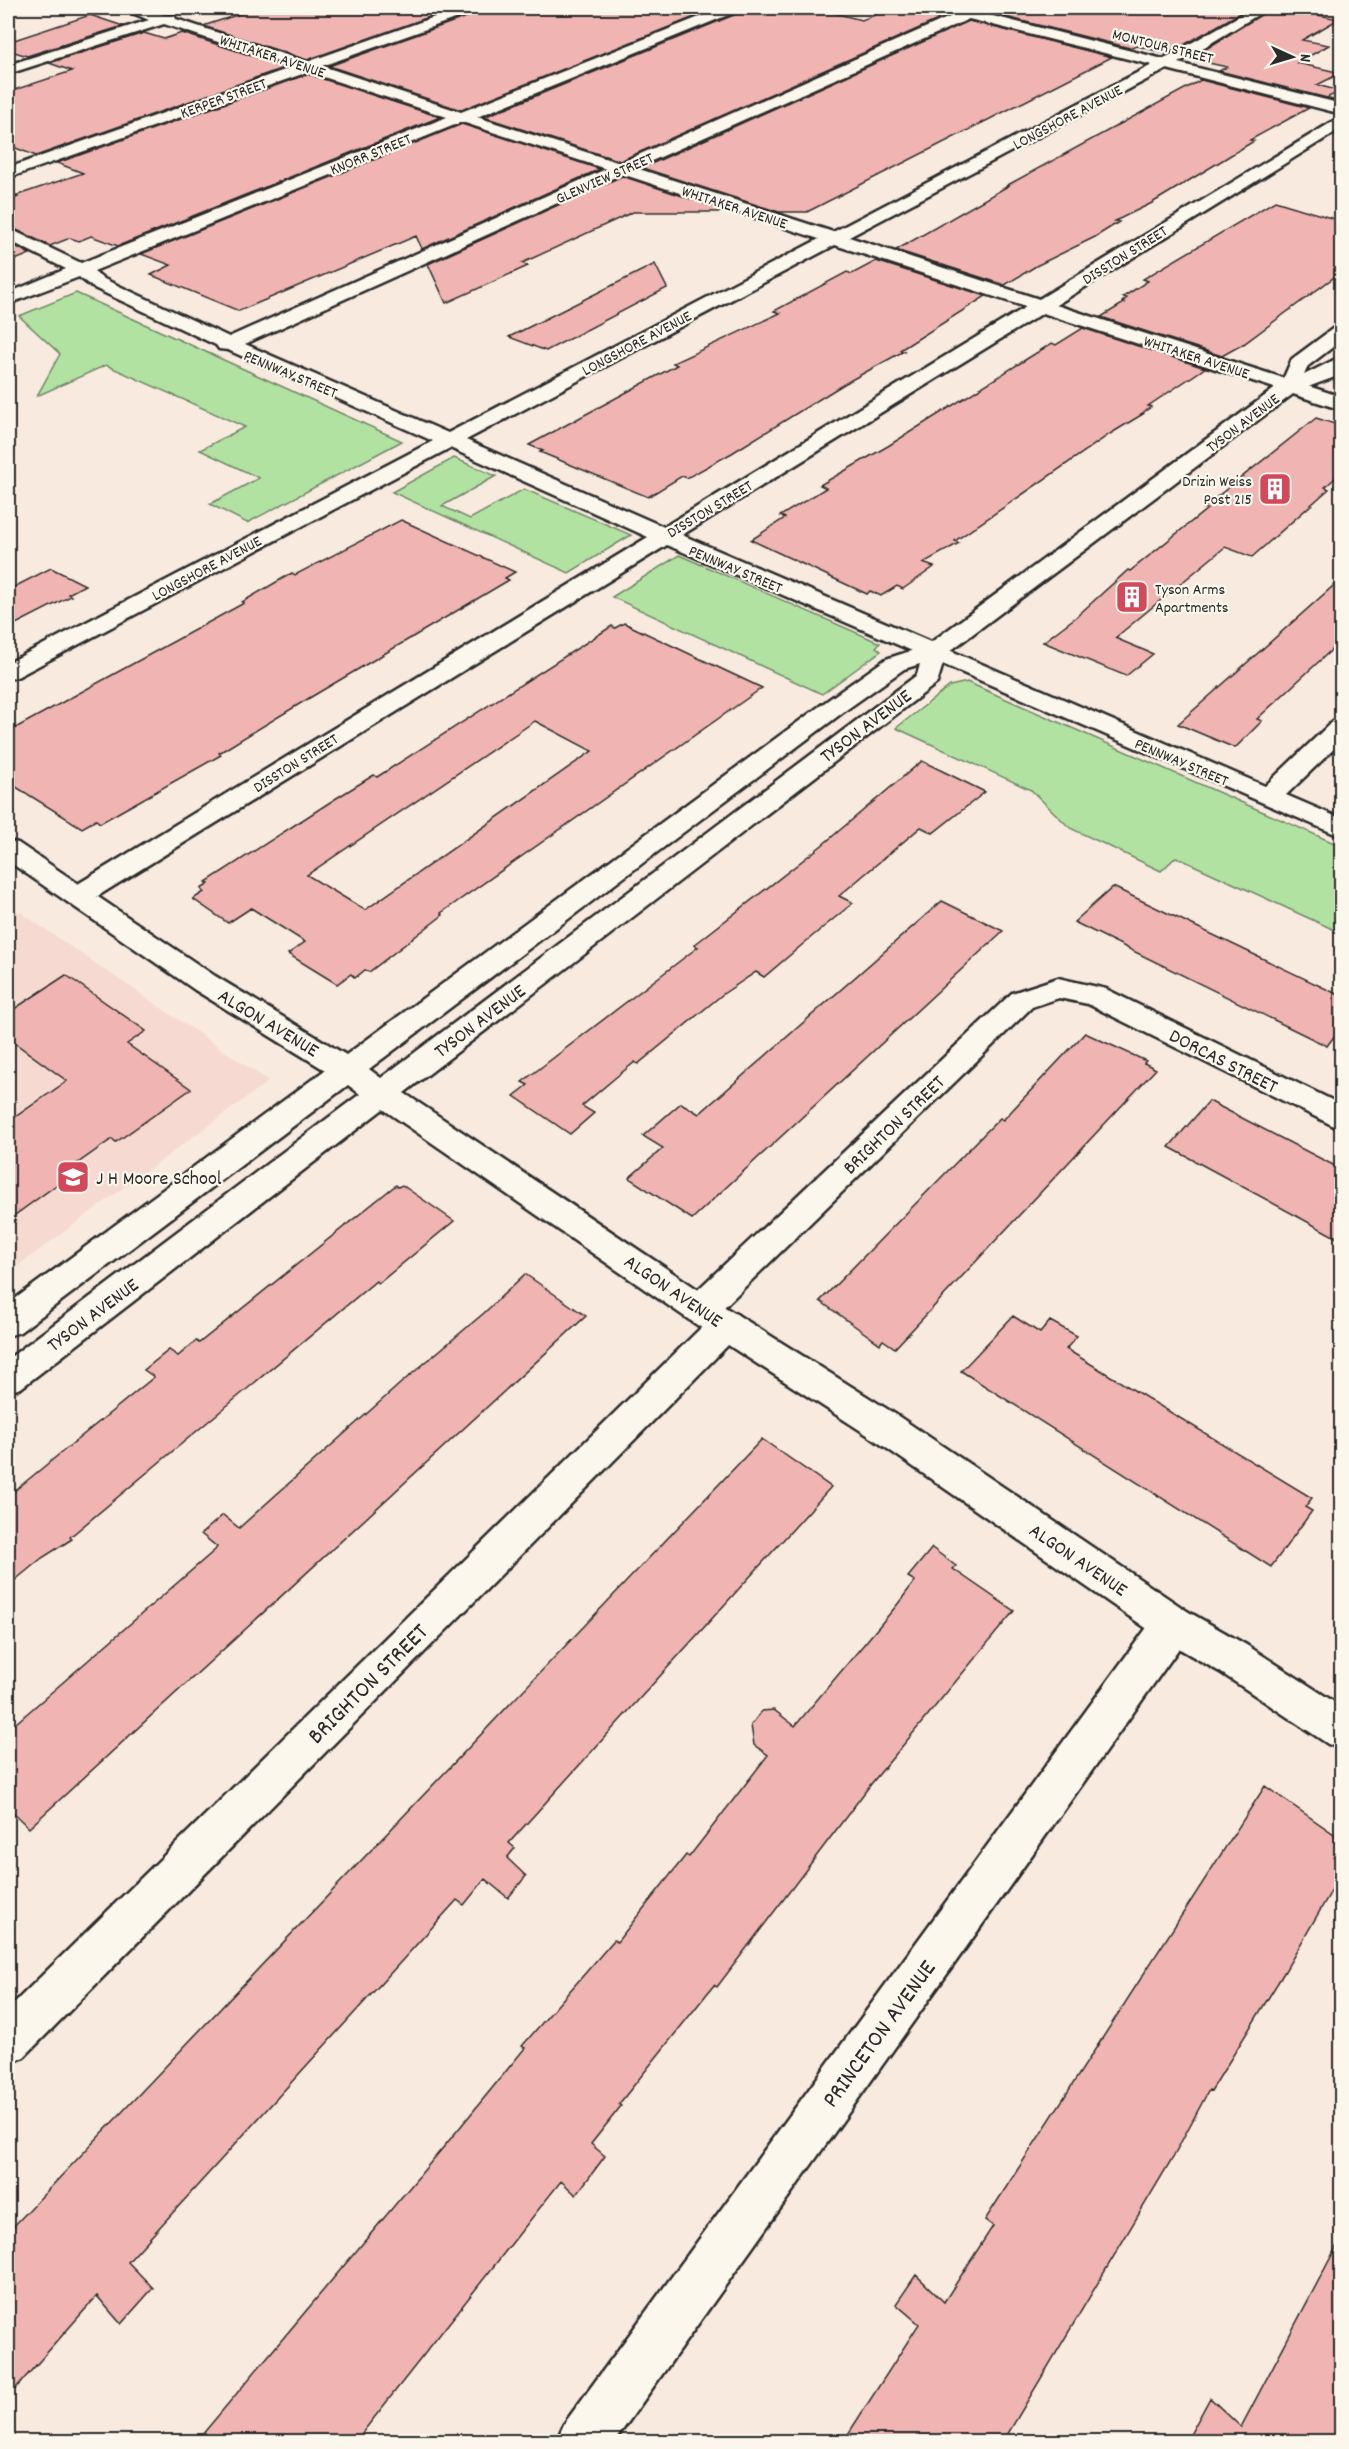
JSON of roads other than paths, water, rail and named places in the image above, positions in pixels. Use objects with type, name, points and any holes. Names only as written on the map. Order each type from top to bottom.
[{"type":"street","name":"WHITAKER AVENUE","points":[[128,8],[1341,404]]},
{"type":"street","name":"KERPER STREET","points":[[8,173],[472,8]]},
{"type":"street","name":"KNORR STREET","points":[[8,299],[733,8]]},
{"type":"street","name":"MONTOUR STREET","points":[[942,8],[974,11],[1341,109]]},
{"type":"street","name":"LONGSHORE AVENUE","points":[[8,672],[1166,64],[1262,8]]},
{"type":"street","points":[[8,70],[192,10]]},
{"type":"street","name":"GLENVIEW STREET","points":[[226,345],[974,11]]},
{"type":"street","name":"DISSTON STREET","points":[[78,896],[1341,121]]},
{"type":"street","name":"PENNWAY STREET","points":[[8,233],[81,270],[98,283],[226,345],[662,537],[935,651],[1126,737],[1341,829]]},
{"type":"street","name":"TYSON AVENUE","points":[[1290,387],[1299,363],[1341,331]]},
{"type":"street","name":"TYSON AVENUE","points":[[8,1322],[671,826],[895,664],[935,651],[1290,387],[1328,373],[1341,362]]},
{"type":"street","name":"TYSON AVENUE","points":[[8,1378],[928,678],[935,651]]},
{"type":"street","points":[[1269,797],[1341,726]]},
{"type":"street","points":[[671,826],[708,845]]},
{"type":"street","name":"ALGON AVENUE","points":[[8,849],[205,983],[346,1069],[713,1317],[882,1425],[1173,1624],[1234,1659],[1341,1730]]},
{"type":"street","name":"BRIGHTON STREET","points":[[8,2041],[1022,1000],[1058,988],[1106,1000]]},
{"type":"street","name":"DORCAS STREET","points":[[1106,1000],[1341,1119]]},
{"type":"street","name":"PRINCETON AVENUE","points":[[582,2442],[1173,1624]]},
{"type":"place","name":"Drizin Weiss Post 215","points":[[1275,489]]},
{"type":"place","name":"Tyson Arms Apartments","points":[[1132,597]]},
{"type":"place","name":"J H Moore School","points":[[73,1177]]}]
